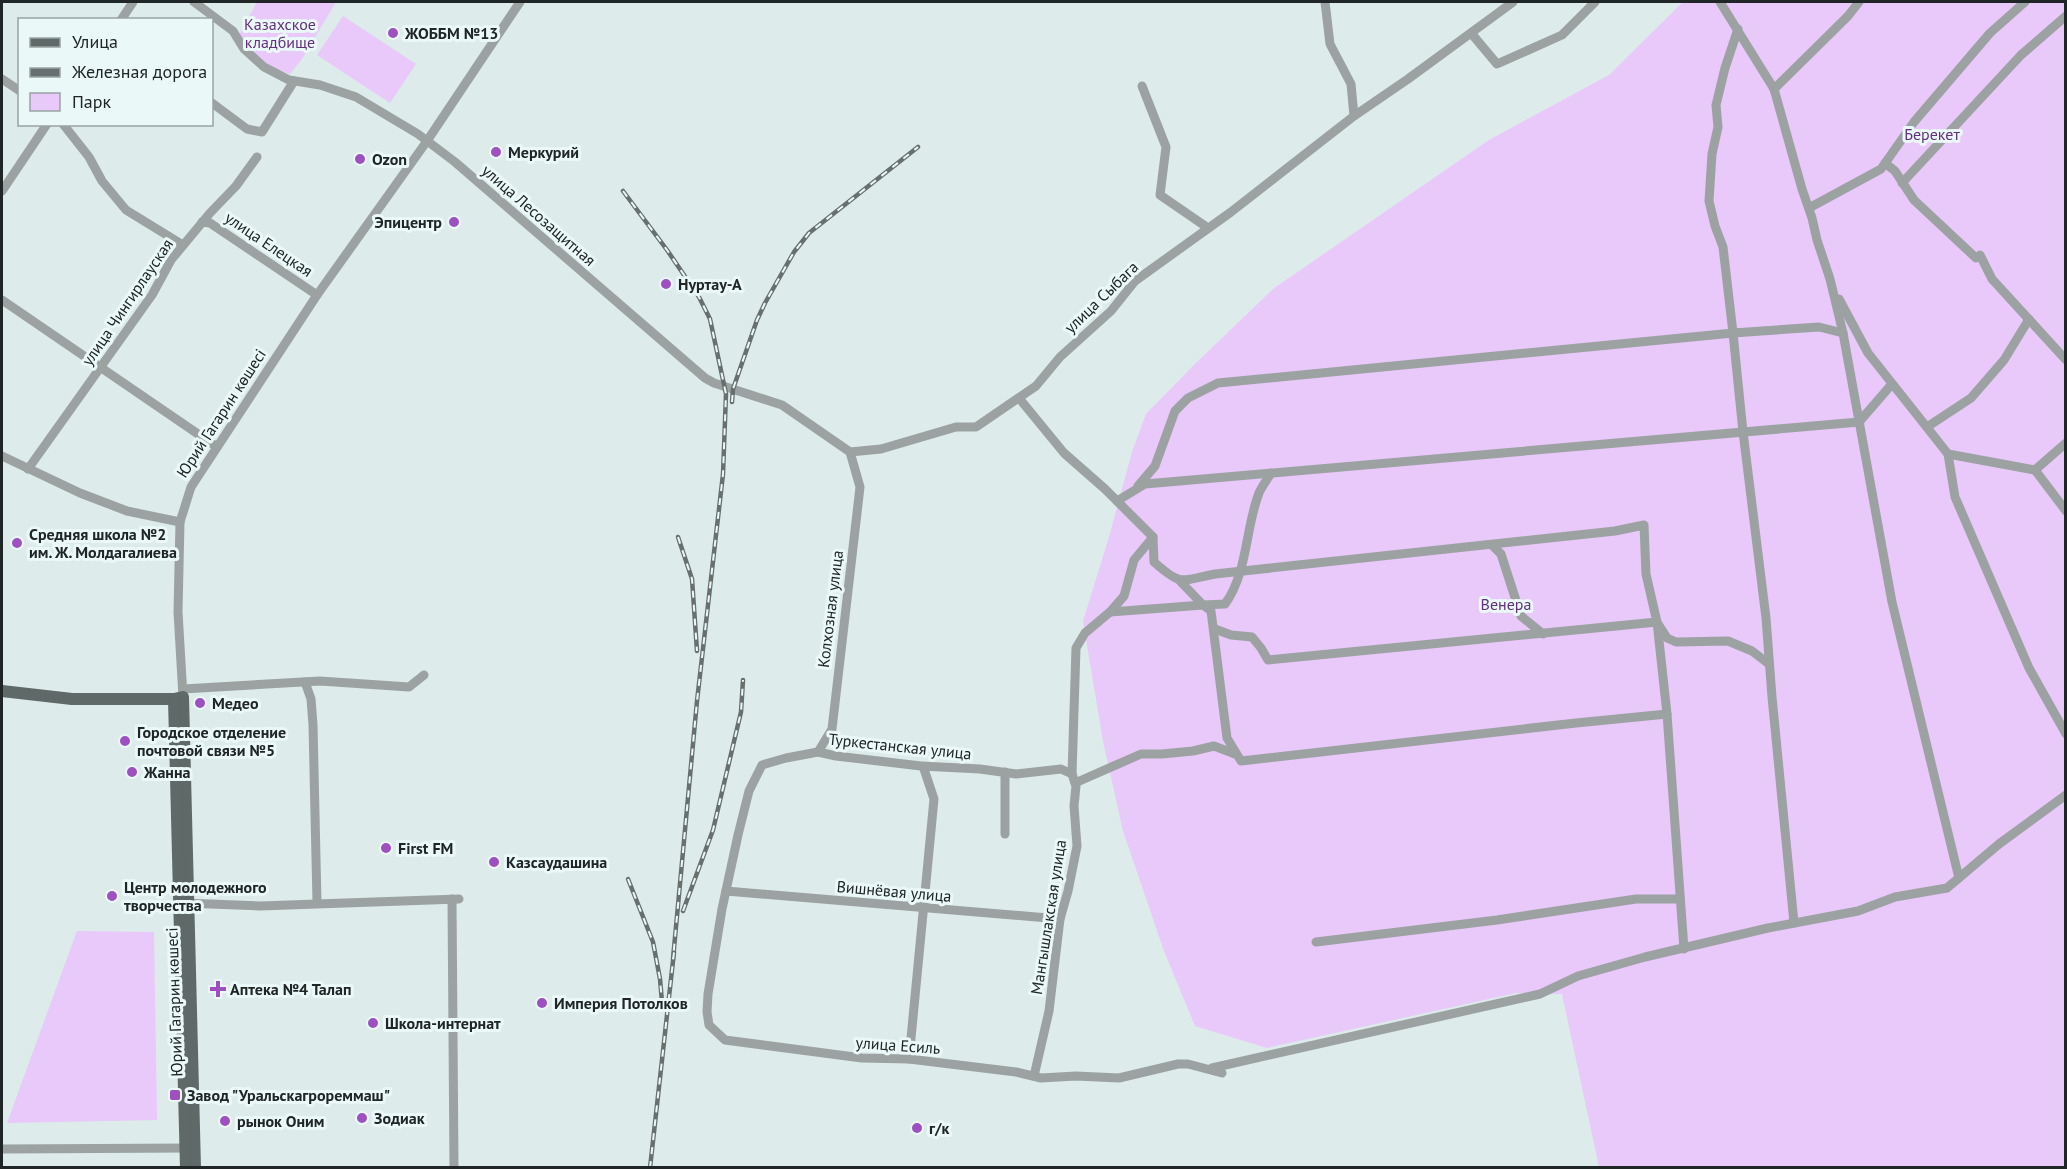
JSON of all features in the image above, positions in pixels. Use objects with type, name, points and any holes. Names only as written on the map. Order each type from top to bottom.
[{"type":"main road","points":[[2,691],[72,699],[180,695]]},
{"type":"main road","name":"Юрий Гагарин көшесі","points":[[180,695],[190,1148],[195,1167]]},
{"type":"main road","name":"Юрий Гагарин көшесі","points":[[186,1167],[190,1148]]},
{"type":"street","points":[[122,18],[133,2]]},
{"type":"street","name":"улица Лесозащитная","points":[[194,2],[233,32],[244,49],[264,67],[294,81],[320,85],[356,98],[398,121],[427,141],[455,162],[705,378],[782,405],[850,452]]},
{"type":"street","name":"Юрий Гагарин көшесі","points":[[180,695],[178,612],[180,522],[191,487],[317,295],[427,141],[520,2]]},
{"type":"street","points":[[1325,2],[1330,44],[1350,84],[1354,116]]},
{"type":"street","name":"улица Сыбага","points":[[850,452],[881,449],[956,427],[976,427],[1019,398],[1036,386],[1060,357],[1111,311],[1135,281],[1354,116],[1513,2]]},
{"type":"street","points":[[1471,33],[1497,64],[1562,35],[1595,2]]},
{"type":"street","points":[[1720,2],[1774,88],[1832,286],[1843,333],[1892,602],[1959,878]]},
{"type":"street","points":[[1774,88],[1848,16],[1859,2]]},
{"type":"street","points":[[1809,208],[1881,170],[1914,122],[1990,33],[2025,2]]},
{"type":"street","points":[[1902,183],[2021,55],[2066,16]]},
{"type":"street","points":[[1738,29],[1716,105],[1718,127],[1712,154],[1709,201],[1723,248],[1766,618],[1794,923]]},
{"type":"street","points":[[2,79],[18,90]]},
{"type":"street","points":[[213,104],[247,129],[262,132],[294,81]]},
{"type":"street","points":[[1142,87],[1166,147],[1160,195],[1208,228]]},
{"type":"street","points":[[2,191],[46,126]]},
{"type":"street","points":[[65,126],[89,157],[102,181],[126,210],[183,245]]},
{"type":"street","name":"улица Чингирлауская","points":[[28,469],[152,295],[171,260],[236,186],[257,157]]},
{"type":"street","points":[[1885,163],[1895,171],[1914,200],[1978,257],[1992,279],[2065,358]]},
{"type":"street","name":"улица Елецкая","points":[[202,222],[210,223],[317,295]]},
{"type":"street","points":[[1832,286],[1868,352],[1948,454],[1954,497],[2029,668],[2066,734]]},
{"type":"street","points":[[2,300],[99,369],[217,447]]},
{"type":"street","points":[[1927,427],[1971,398],[2004,360],[2029,319]]},
{"type":"street","points":[[1134,491],[1155,466],[1175,411],[1188,398],[1218,383],[1733,333],[1819,327],[1843,333]]},
{"type":"street","points":[[1117,501],[1145,484],[1859,422],[1892,384]]},
{"type":"street","points":[[1019,398],[1064,453],[1153,537],[1154,562],[1170,576],[1180,581],[1211,611],[1227,738],[1241,761],[1667,714]]},
{"type":"street","points":[[2035,470],[2066,443]]},
{"type":"street","name":"Колхозная улица","points":[[818,753],[832,729],[860,487],[856,466],[850,452]]},
{"type":"street","points":[[1948,454],[2035,470],[2066,511]]},
{"type":"street","points":[[2,456],[80,493],[127,511],[180,522]]},
{"type":"street","points":[[1110,612],[1225,604],[1233,592],[1240,572],[1260,492],[1271,473]]},
{"type":"street","points":[[1180,581],[1240,572],[1615,531],[1644,525],[1646,574],[1657,622],[1667,714],[1684,949]]},
{"type":"street","name":"Мангышлакская улица","points":[[1034,1076],[1050,1011],[1060,919],[1077,846],[1074,806],[1076,648],[1085,633],[1110,612],[1124,596],[1134,560],[1153,537]]},
{"type":"street","points":[[1492,545],[1501,554],[1521,616],[1543,634]]},
{"type":"street","points":[[1657,622],[1667,638],[1676,642],[1728,640],[1752,651],[1769,664]]},
{"type":"street","points":[[1215,629],[1231,635],[1252,637],[1262,648],[1268,660],[1657,622]]},
{"type":"street","points":[[180,695],[305,682],[366,683],[409,687],[424,675]]},
{"type":"street","points":[[305,682],[311,699],[313,725],[317,903]]},
{"type":"street","points":[[1074,778],[1141,754],[1172,753],[1214,746],[1235,754]]},
{"type":"street","name":"Туркестанская улица","points":[[726,891],[749,791],[762,765],[786,758],[818,753],[923,766],[980,769],[1016,774],[1061,769],[1074,778]]},
{"type":"street","points":[[909,1059],[934,799],[923,766]]},
{"type":"street","points":[[1005,772],[1005,834]]},
{"type":"street","points":[[1208,1069],[1540,994],[1578,976],[1646,957],[1794,923],[1858,911],[1895,897],[1947,888],[1999,844],[2066,795]]},
{"type":"street","name":"Вишнёвая улица","points":[[726,891],[1060,919]]},
{"type":"street","name":"улица Есиль","points":[[726,891],[707,1012],[709,1025],[725,1040],[862,1058],[909,1059],[1016,1072],[1041,1078],[1076,1076],[1119,1078],[1178,1064],[1222,1073]]},
{"type":"street","points":[[183,903],[260,906],[455,899],[454,1167]]},
{"type":"street","points":[[1316,942],[1497,921],[1636,899],[1680,899]]},
{"type":"street","points":[[2,1149],[190,1148]]},
{"type":"green space","name":"Казахское кладбище","points":[[257,2],[336,2],[302,59],[290,74],[261,59],[239,35]]},
{"type":"green space","name":"Венера","points":[[1683,2],[2065,2],[2065,1167],[1599,1167],[1562,994],[1516,993],[1267,1048],[1195,1026],[1164,951],[1123,831],[1103,741],[1083,621],[1132,452],[1146,414],[1273,289],[1489,140],[1609,75]]},
{"type":"green space","points":[[343,16],[416,64],[390,103],[317,55]]},
{"type":"green space","points":[[77,931],[154,932],[157,1120],[7,1123]]},
{"type":"railway","points":[[732,402],[733,389],[757,320],[794,252],[809,233],[918,147]]},
{"type":"railway","points":[[623,191],[699,297],[710,319],[726,394],[723,474],[697,701],[673,959]]},
{"type":"railway","points":[[678,537],[692,579],[697,651]]},
{"type":"railway","points":[[683,911],[713,830],[741,712],[743,680]]},
{"type":"railway","points":[[628,879],[653,942],[662,1002]]},
{"type":"railway","points":[[650,1168],[674,952]]},
{"type":"place","name":"ЖОББМ №13","points":[[393,33]]},
{"type":"place","name":"Меркурий","points":[[496,152]]},
{"type":"place","name":"Ozon","points":[[360,159]]},
{"type":"place","name":"Эпицентр","points":[[454,222]]},
{"type":"place","name":"Нуртау-А","points":[[666,284]]},
{"type":"place","name":"Средняя школа №2 им. Ж. Молдагалиева","points":[[17,543]]},
{"type":"place","name":"Медео","points":[[200,703]]},
{"type":"place","name":"Городское отделение почтовой связи №5","points":[[125,741]]},
{"type":"place","name":"Жанна","points":[[132,772]]},
{"type":"place","name":"First FM","points":[[386,848]]},
{"type":"place","name":"Казсаудашина","points":[[494,862]]},
{"type":"place","name":"Центр молодежного творчества","points":[[112,896]]},
{"type":"place","name":"Аптека №4 Талап","points":[[218,989]]},
{"type":"place","name":"Империя Потолков","points":[[542,1003]]},
{"type":"place","name":"Школа-интернат","points":[[373,1023]]},
{"type":"place","name":"Завод \"Уральскагрореммаш\"","points":[[175,1095]]},
{"type":"place","name":"Зодиак","points":[[362,1118]]},
{"type":"place","name":"рынок Оним","points":[[225,1121]]},
{"type":"place","name":"г/к","points":[[917,1128]]},
{"type":"park label","name":"Берекет","points":[[1932,134]]}]
